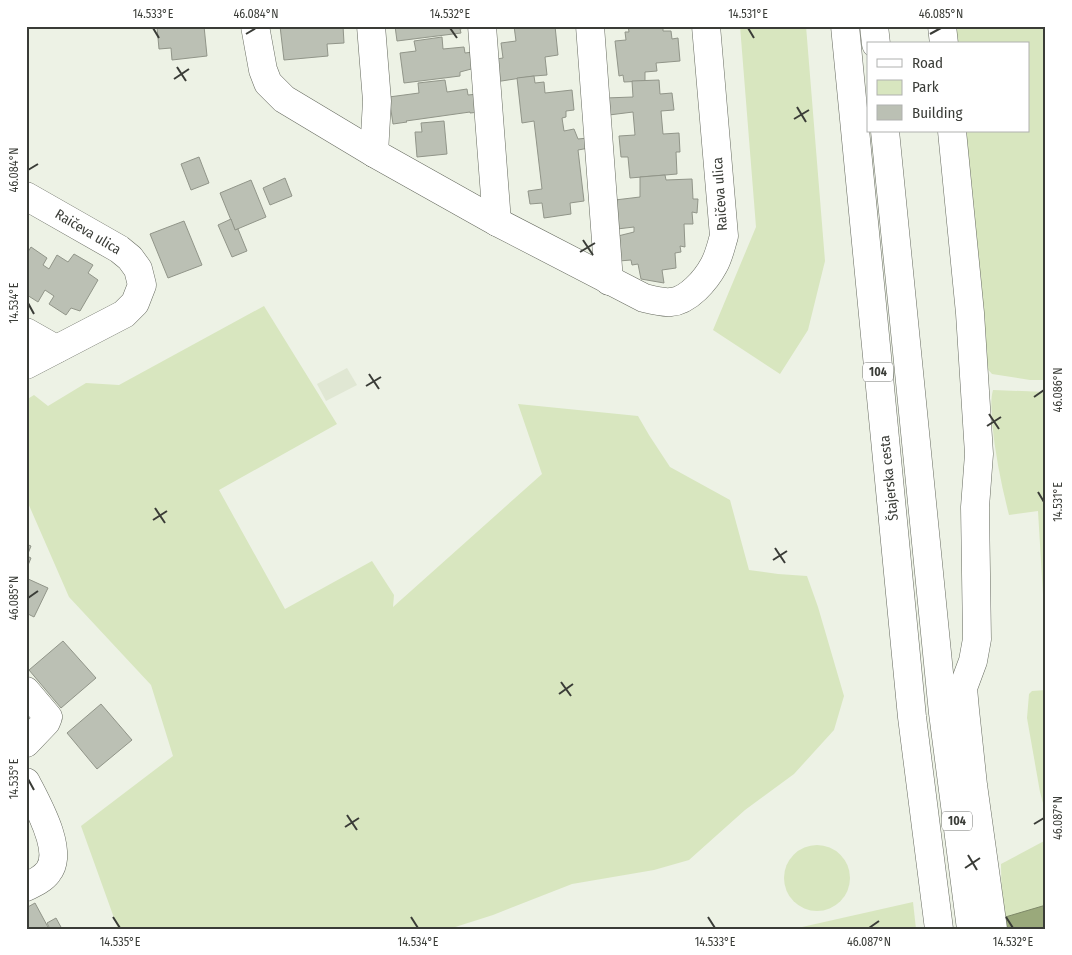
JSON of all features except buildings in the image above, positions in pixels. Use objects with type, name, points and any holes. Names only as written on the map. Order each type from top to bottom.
[{"type":"street","name":"Raičeva ulica","points":[[255,26],[263,70],[268,83],[284,99],[374,153],[497,222],[644,298],[671,303],[681,300],[695,290],[714,266],[724,236],[706,26]]},
{"type":"street","points":[[371,26],[377,101],[374,153]]},
{"type":"street","points":[[482,26],[497,222]]},
{"type":"street","points":[[590,26],[610,280]]},
{"type":"street","name":"Štajerska cesta","points":[[845,26],[912,717],[939,929]]},
{"type":"street","points":[[874,26],[876,42]]},
{"type":"street","points":[[942,26],[944,42]]},
{"type":"street","name":"104","points":[[885,132],[954,712],[971,929]]},
{"type":"street","points":[[952,132],[972,342],[979,454],[975,507],[978,639],[973,661],[954,712],[975,795],[993,929]]},
{"type":"street","name":"Raičeva ulica","points":[[26,196],[119,249],[130,258],[138,269],[142,285],[135,303],[124,314],[26,365]]},
{"type":"street","points":[[26,332],[56,349]]},
{"type":"street","points":[[26,691],[48,717],[46,722],[26,743]]},
{"type":"street","points":[[26,782],[50,834],[53,859],[49,871],[39,880],[26,887]]},
{"type":"shaded area","points":[[347,368],[357,385],[326,401],[317,384]]},
{"type":"shaded area","points":[[1046,905],[1046,929],[971,929],[1002,918]]},
{"type":"green space","points":[[740,26],[806,26],[825,261],[808,330],[780,374],[713,330],[756,227]]},
{"type":"green space","points":[[954,26],[1046,26],[1046,380],[1030,380],[992,374],[984,365],[962,132],[1030,132],[1030,42],[955,42]]},
{"type":"green space","points":[[264,306],[337,424],[219,490],[285,609],[372,561],[394,595],[393,607],[542,474],[518,404],[638,416],[670,467],[730,500],[749,570],[807,576],[844,696],[834,730],[794,774],[745,810],[689,860],[654,870],[572,884],[493,915],[449,929],[118,929],[81,826],[173,756],[151,685],[69,597],[26,502],[26,400],[34,395],[48,406],[86,383],[119,385]]},
{"type":"green space","points":[[993,390],[1046,392],[1046,645],[1038,511],[1009,515],[993,434],[991,406]]},
{"type":"green space","points":[[1046,690],[1046,809],[1040,792],[1027,718],[1029,694],[1032,691]]},
{"type":"green space","points":[[1046,840],[1046,905],[1002,918],[1001,864]]},
{"type":"green space","points":[[817,845],[830,848],[840,855],[847,865],[850,878],[847,891],[840,901],[830,908],[817,911],[804,908],[794,901],[787,891],[784,878],[787,865],[794,855],[804,848]]},
{"type":"green space","points":[[913,902],[916,929],[798,929],[802,927]]}]
